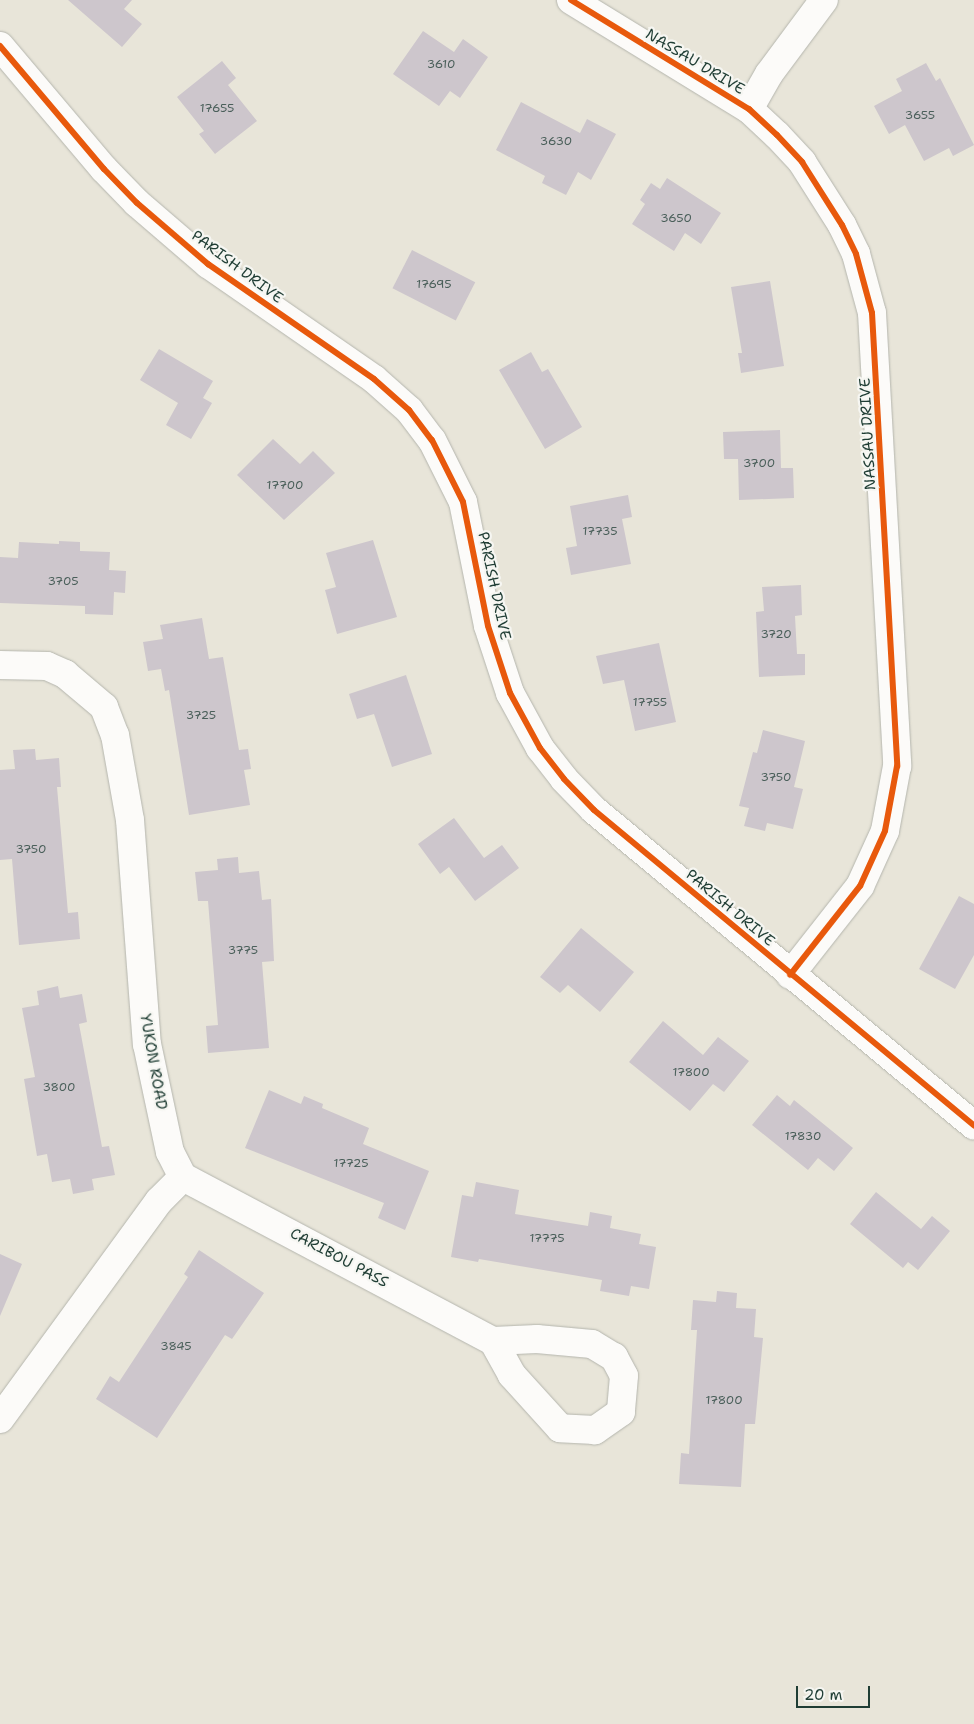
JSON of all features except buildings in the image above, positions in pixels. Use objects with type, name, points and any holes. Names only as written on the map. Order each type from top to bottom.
[{"type":"street","name":"NASSAU DRIVE","points":[[572,0],[749,108],[802,162],[825,194],[856,254],[872,313],[895,694],[897,766],[885,831],[860,886],[790,974]]},
{"type":"street","points":[[749,108],[770,74],[824,0]]},
{"type":"street","name":"PARISH DRIVE","points":[[0,46],[104,169],[137,203],[208,264],[374,379],[409,410],[432,440],[463,502],[494,648],[510,692],[540,748],[594,810],[974,1125]]},
{"type":"street","name":"YUKON ROAD","points":[[12,664],[47,666],[65,674],[86,689],[104,707],[115,735],[130,820],[147,1044],[170,1152],[183,1177]]},
{"type":"street","points":[[4,1402],[48,1356],[159,1201],[183,1177]]},
{"type":"street","name":"CARIBOU PASS","points":[[183,1177],[493,1341]]},
{"type":"street","points":[[536,1338],[592,1344],[614,1357],[624,1376],[621,1412],[596,1430],[560,1428],[512,1375],[493,1341],[536,1338]]},
{"type":"cycle path","points":[[571,0],[749,109],[777,135],[802,162],[842,225],[856,254],[872,313],[897,766],[885,831],[860,886],[790,975]]},
{"type":"cycle path","points":[[0,46],[104,169],[137,203],[208,264],[374,379],[409,410],[432,440],[463,502],[488,626],[510,693],[540,748],[564,779],[594,810],[974,1125]]}]
